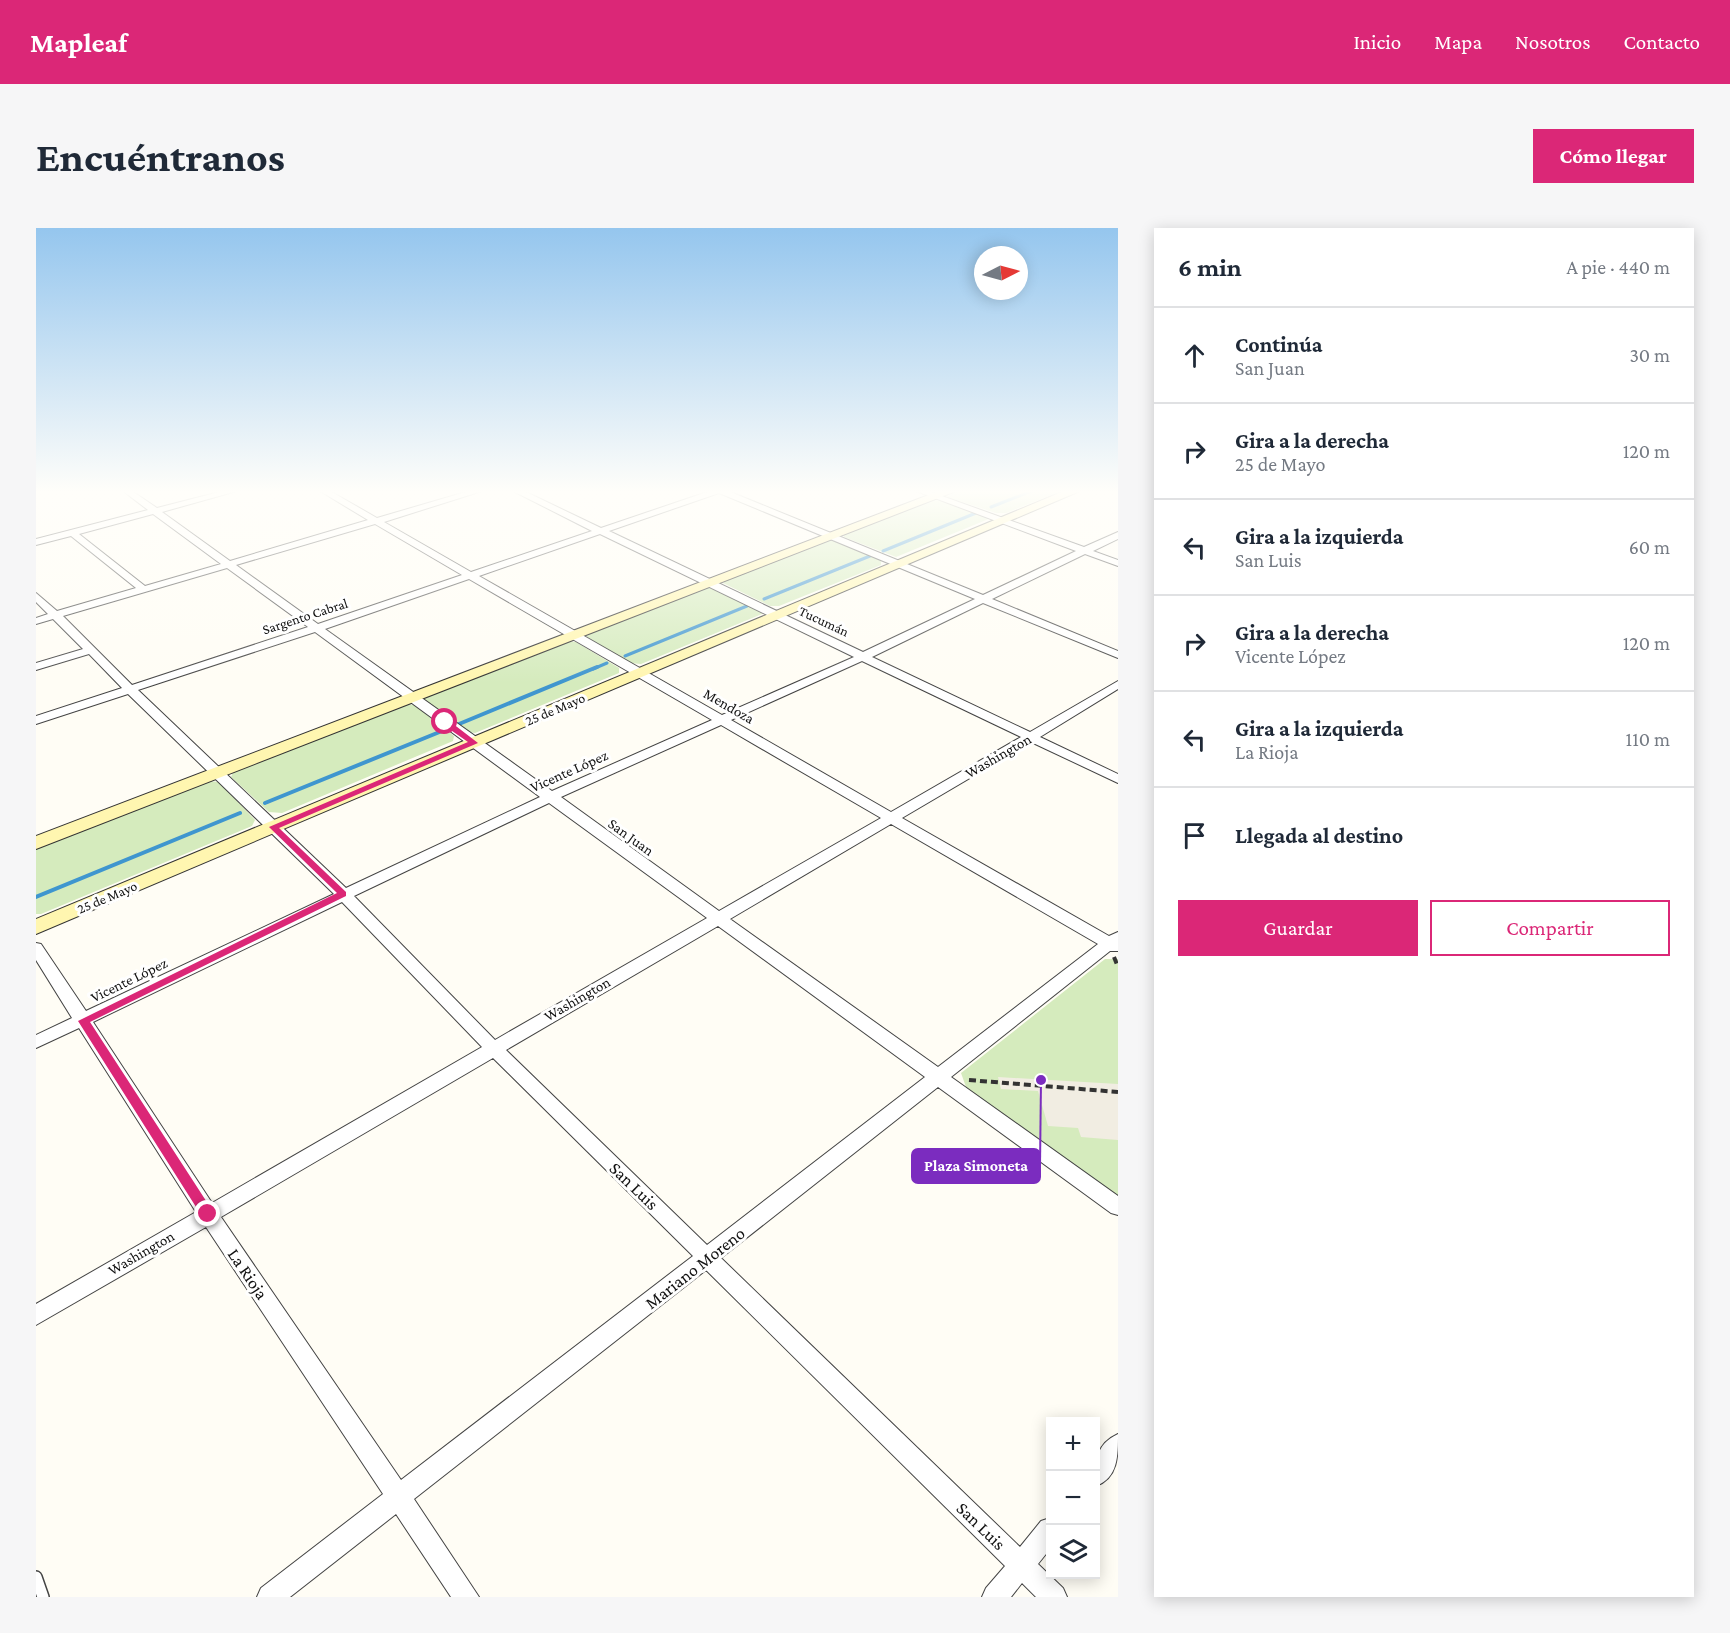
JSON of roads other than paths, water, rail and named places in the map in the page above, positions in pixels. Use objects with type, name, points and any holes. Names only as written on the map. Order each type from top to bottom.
[{"type":"street","points":[[100,555],[144,590]]},
{"type":"street","name":"San Juan","points":[[215,555],[548,798],[1118,1208]]},
{"type":"street","points":[[36,621],[264,555]]},
{"type":"street","name":"Mendoza","points":[[436,555],[572,636],[889,818],[1115,943]]},
{"type":"street","name":"Sargento Cabral","points":[[36,720],[532,555]]},
{"type":"street","name":"Tucumán","points":[[650,555],[1118,779]]},
{"type":"street","points":[[36,843],[783,555]]},
{"type":"street","points":[[878,555],[1118,655]]},
{"type":"street","name":"25 de Mayo","points":[[36,927],[922,555]]},
{"type":"street","name":"Vicente López","points":[[36,1042],[548,798],[864,656],[1078,555]]},
{"type":"street","points":[[1096,555],[1118,563]]},
{"type":"street","name":"San Luis","points":[[36,596],[132,688],[216,774],[343,894],[493,1048],[1054,1597]]},
{"type":"street","points":[[36,667],[92,650]]},
{"type":"street","name":"Washington","points":[[36,1314],[1031,737],[1118,684]]},
{"type":"street","name":"Mariano Moreno","points":[[270,1597],[1115,943]]},
{"type":"street","name":"La Rioja","points":[[36,948],[208,1214],[466,1597]]},
{"type":"street","points":[[1097,1471],[1118,1446]]},
{"type":"street","points":[[995,1597],[1046,1535]]},
{"type":"lane","points":[[36,1577],[43,1597]]},
{"type":"waterway","points":[[764,599],[870,556]]},
{"type":"waterway","points":[[625,656],[747,606]]},
{"type":"waterway","points":[[593,669],[607,663]]},
{"type":"waterway","points":[[459,724],[597,667]]},
{"type":"waterway","points":[[265,803],[442,731]]},
{"type":"waterway","points":[[36,897],[240,813]]},
{"type":"place","name":"Plaza Simoneta","points":[[1041,1080]]}]
